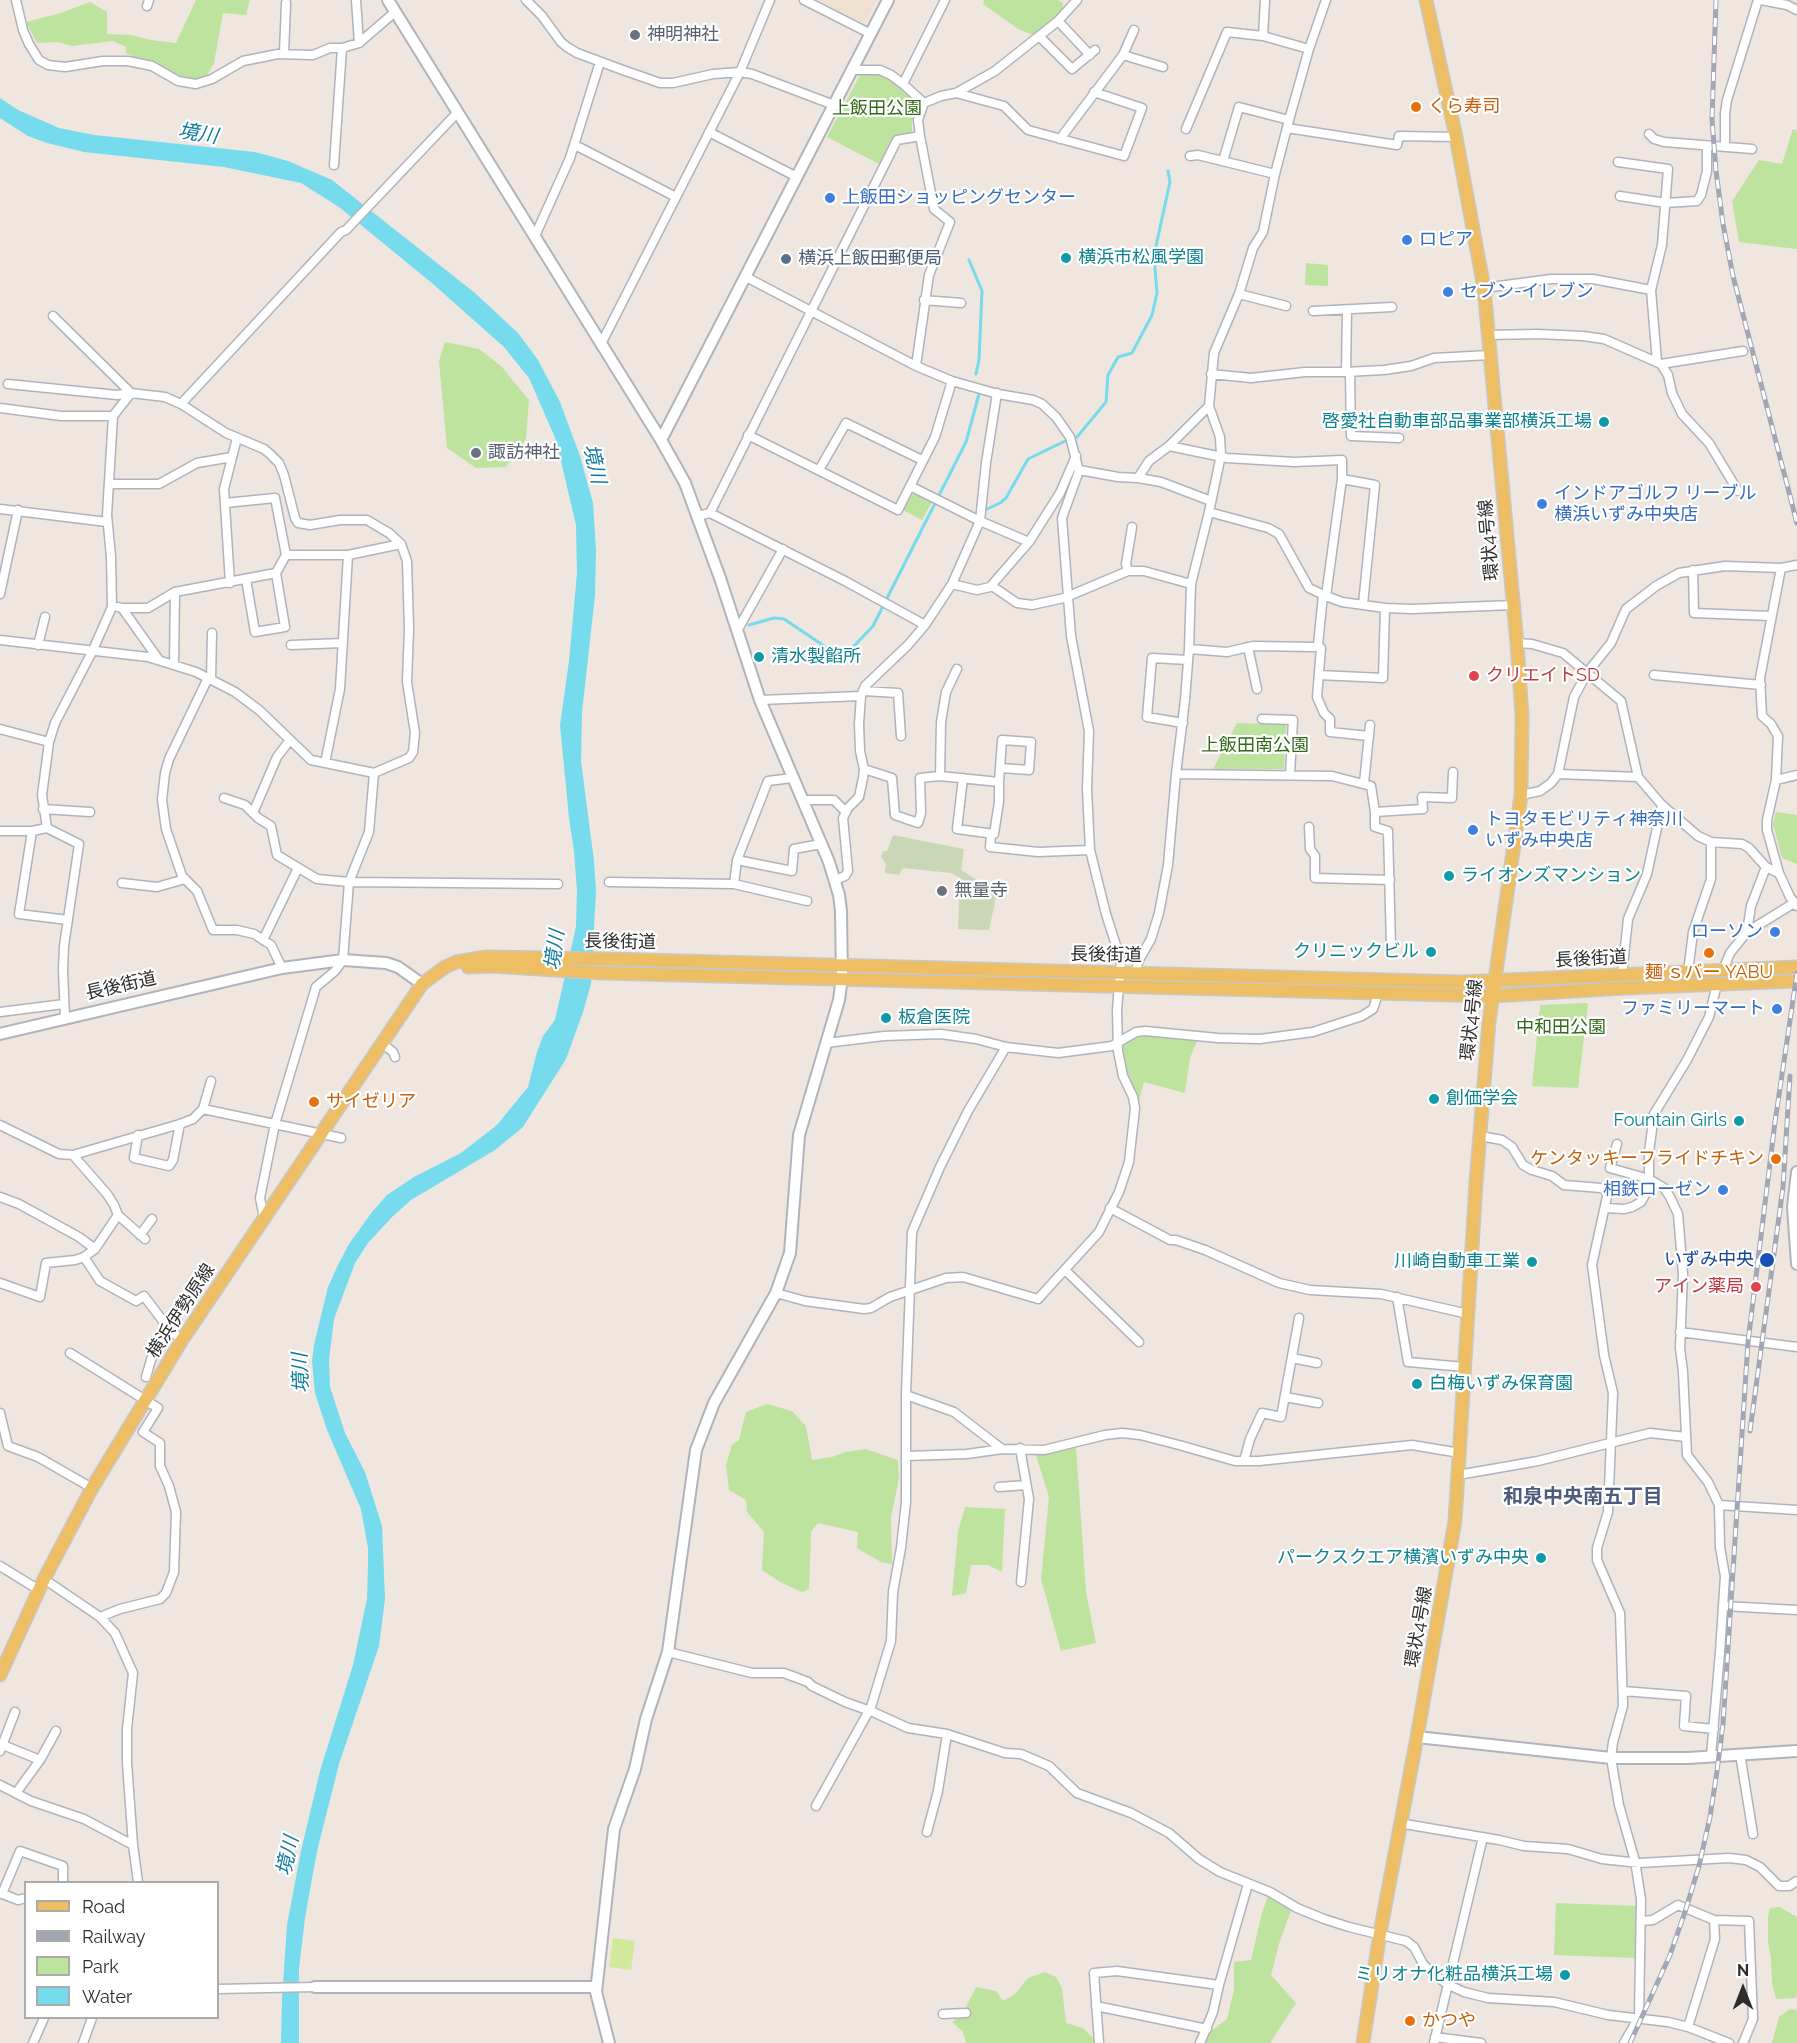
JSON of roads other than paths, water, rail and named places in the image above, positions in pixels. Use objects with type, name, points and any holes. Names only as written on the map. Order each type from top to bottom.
[{"type":"main road","name":"環状4号線","points":[[1363,2043],[1380,1934],[1449,1562],[1460,1453],[1480,1136],[1492,996],[1521,795],[1522,716],[1517,643],[1484,288],[1456,137],[1426,0]]},
{"type":"main road","name":"長後街道","points":[[422,984],[448,972],[476,965],[554,964],[602,959],[841,972]]},
{"type":"main road","name":"長後街道","points":[[554,964],[596,972],[841,972],[1120,979],[1378,994],[1492,996],[1797,981]]},
{"type":"main road","name":"長後街道","points":[[1120,979],[1135,973],[1382,981],[1494,982],[1797,967]]},
{"type":"main road","name":"横浜伊勢原線","points":[[0,1675],[42,1585],[92,1488],[145,1399],[182,1340],[422,984]]},
{"type":"street","points":[[16,0],[23,30],[39,60],[55,67],[115,60],[128,61],[152,66],[178,81],[196,84],[212,79],[243,61],[284,54],[313,55],[330,48],[342,48],[359,43],[395,12]]},
{"type":"street","points":[[356,0],[359,43]]},
{"type":"street","points":[[388,0],[661,440],[685,483],[760,700],[835,880],[841,911],[839,1000],[799,1135],[791,1242],[785,1270],[776,1293],[714,1404],[696,1450],[668,1652],[646,1719],[635,1768],[614,1829],[596,1987],[609,2043]]},
{"type":"street","points":[[526,0],[567,47],[600,62],[660,82],[673,83],[713,74],[740,72],[752,74],[834,105]]},
{"type":"street","points":[[601,344],[740,72],[770,0]]},
{"type":"street","points":[[804,0],[871,34]]},
{"type":"street","points":[[661,440],[888,0]]},
{"type":"street","points":[[903,84],[945,0]]},
{"type":"street","points":[[916,366],[924,300],[933,261],[950,222],[934,209],[918,120],[924,103],[956,93],[995,71],[1058,21],[1077,0]]},
{"type":"street","points":[[1263,36],[1265,0]]},
{"type":"street","points":[[1135,973],[1139,960],[1151,939],[1159,914],[1168,865],[1183,723],[1191,584],[1221,455],[1220,437],[1209,406],[1214,353],[1239,294],[1253,248],[1263,232],[1288,124],[1326,0]]},
{"type":"street","points":[[1725,147],[1727,100],[1759,0],[1787,5],[1797,10]]},
{"type":"street","points":[[284,54],[286,3]]},
{"type":"street","points":[[1039,36],[1072,69],[1092,53],[1058,21]]},
{"type":"street","points":[[1060,139],[1123,55],[1134,30]]},
{"type":"street","points":[[1186,129],[1227,32],[1263,36],[1309,50]]},
{"type":"street","points":[[334,165],[342,48]]},
{"type":"street","points":[[1123,55],[1163,68]]},
{"type":"street","points":[[535,236],[575,145],[600,62]]},
{"type":"street","points":[[852,70],[880,70],[903,84],[924,103]]},
{"type":"street","points":[[956,93],[1004,106],[1028,130],[1124,156],[1142,108],[1094,92]]},
{"type":"street","points":[[1223,160],[1239,107],[1288,124],[1397,145],[1399,136],[1456,137]]},
{"type":"street","points":[[181,404],[341,232],[346,230],[457,113]]},
{"type":"street","points":[[709,132],[797,177]]},
{"type":"street","points":[[1649,134],[1654,139],[1664,142],[1752,149]]},
{"type":"street","points":[[710,513],[897,140],[920,136]]},
{"type":"street","points":[[575,145],[676,197]]},
{"type":"street","points":[[1620,196],[1666,203],[1697,201],[1701,195],[1707,171],[1707,146]]},
{"type":"street","points":[[1190,156],[1198,155],[1223,160],[1275,174]]},
{"type":"street","points":[[1618,162],[1668,169],[1662,245],[1651,290],[1659,363]]},
{"type":"street","points":[[746,277],[916,366],[952,381],[1033,400],[1049,410],[1066,429],[1077,456],[1079,470],[1062,518],[1074,660],[1089,731],[1087,789],[1090,850],[1106,914],[1121,961],[1117,1010],[1118,1043],[1123,1076],[1133,1098],[1135,1112],[1129,1162],[1099,1232],[1038,1299],[963,1277],[946,1278],[890,1297],[871,1308],[864,1309],[805,1301],[776,1293]]},
{"type":"street","points":[[1484,288],[1551,279],[1593,279],[1651,290]]},
{"type":"street","points":[[1239,294],[1286,306]]},
{"type":"street","points":[[924,300],[961,303]]},
{"type":"street","points":[[1313,311],[1392,307]]},
{"type":"street","points":[[1347,310],[1351,435],[1400,438]]},
{"type":"street","points":[[53,316],[131,393]]},
{"type":"street","points":[[1488,335],[1537,334],[1604,339],[1659,363],[1668,375],[1672,393],[1682,414],[1709,443],[1738,491]]},
{"type":"street","points":[[1659,363],[1743,351]]},
{"type":"street","points":[[1211,374],[1251,378],[1305,372],[1348,372],[1411,366],[1434,358],[1490,355]]},
{"type":"street","points":[[748,435],[898,510],[935,437],[952,381]]},
{"type":"street","points":[[0,640],[159,660],[174,665],[235,692],[259,710],[311,760],[374,773],[409,758],[413,753],[415,745],[407,682],[409,629],[407,561],[401,544],[389,533],[367,520],[298,524],[279,463],[264,449],[237,438],[181,404],[165,397],[131,393],[117,395],[9,384]]},
{"type":"street","points":[[47,828],[43,809],[42,783],[48,742],[55,723],[92,652],[112,607],[111,557],[107,522],[113,416],[131,393]]},
{"type":"street","points":[[835,880],[845,876],[848,871],[843,818],[859,797],[864,769],[860,751],[859,724],[862,693],[869,682],[908,645],[925,625],[952,584],[980,521],[997,393]]},
{"type":"street","points":[[1138,478],[1149,461],[1169,446],[1209,406]]},
{"type":"street","points":[[0,408],[61,416],[113,416]]},
{"type":"street","points":[[819,471],[846,423],[922,460]]},
{"type":"street","points":[[230,583],[224,489],[237,438]]},
{"type":"street","points":[[1169,446],[1227,458],[1294,462],[1342,460],[1342,479],[1318,645],[1321,648],[1317,697],[1324,713],[1330,719],[1330,732],[1369,736]]},
{"type":"street","points":[[952,584],[977,590],[992,586],[1029,542],[1060,493],[1077,456]]},
{"type":"street","points":[[109,484],[159,484],[197,463],[232,457]]},
{"type":"street","points":[[1079,470],[1161,482],[1211,501]]},
{"type":"street","points":[[1342,479],[1376,485],[1364,604]]},
{"type":"street","points":[[910,486],[980,521],[1029,542]]},
{"type":"street","points":[[225,503],[275,498],[286,555],[276,573],[285,627],[255,632],[246,579]]},
{"type":"street","points":[[0,509],[107,522]]},
{"type":"street","points":[[0,594],[18,510]]},
{"type":"street","points":[[698,516],[710,513],[925,625]]},
{"type":"street","points":[[1209,513],[1268,528],[1279,534],[1309,588],[1342,602],[1385,608],[1420,609],[1514,604]]},
{"type":"street","points":[[1128,571],[1126,564],[1132,527]]},
{"type":"street","points":[[286,555],[348,555],[401,544]]},
{"type":"street","points":[[737,630],[783,549]]},
{"type":"street","points":[[326,763],[340,689],[348,555]]},
{"type":"street","points":[[1521,795],[1540,791],[1558,774],[1569,712],[1579,685],[1611,643],[1626,609],[1679,573],[1725,566],[1781,568],[1797,564]]},
{"type":"street","points":[[1723,970],[1730,953],[1747,932],[1795,904],[1779,873],[1767,830],[1776,780],[1778,736],[1771,724],[1762,716],[1760,678],[1770,616],[1781,568]]},
{"type":"street","points":[[1693,570],[1694,614],[1770,616]]},
{"type":"street","points":[[992,586],[1010,599],[1024,605],[1043,603],[1068,596],[1128,571],[1144,571],[1191,584]]},
{"type":"street","points":[[112,607],[148,608],[175,592],[276,573]]},
{"type":"street","points":[[174,665],[175,592]]},
{"type":"street","points":[[122,608],[159,660]]},
{"type":"street","points":[[1319,675],[1383,678],[1385,608]]},
{"type":"street","points":[[38,645],[45,617]]},
{"type":"street","points":[[212,633],[210,679],[169,759],[165,772],[162,800],[166,829],[182,876],[197,891],[213,930],[237,930],[254,934],[271,945],[282,968]]},
{"type":"street","points":[[291,645],[343,643]]},
{"type":"street","points":[[1517,643],[1532,644],[1563,653],[1621,701],[1638,777],[1662,806],[1698,836],[1711,842],[1743,844],[1766,867],[1779,873]]},
{"type":"street","points":[[1189,649],[1227,652],[1248,647],[1318,645]]},
{"type":"street","points":[[1248,647],[1257,689]]},
{"type":"street","points":[[1183,723],[1147,717],[1152,658],[1188,660]]},
{"type":"street","points":[[940,776],[941,722],[946,692],[957,669]]},
{"type":"street","points":[[1654,675],[1761,685]]},
{"type":"street","points":[[760,700],[862,693],[898,693],[901,736]]},
{"type":"street","points":[[1262,719],[1293,720],[1290,775]]},
{"type":"street","points":[[1364,783],[1370,725]]},
{"type":"street","points":[[0,729],[48,742]]},
{"type":"street","points":[[253,813],[277,757],[290,740]]},
{"type":"street","points":[[1001,768],[1029,770],[1031,742],[1002,740],[999,802],[990,847],[1038,852],[1090,850]]},
{"type":"street","points":[[864,769],[892,778],[895,815],[918,823],[921,813],[920,778],[940,776],[999,782]]},
{"type":"street","points":[[1375,812],[1423,809],[1422,797],[1452,798],[1453,772]]},
{"type":"street","points":[[264,1218],[260,1198],[275,1124],[316,987],[335,971],[343,960],[349,882],[369,832],[374,773]]},
{"type":"street","points":[[1176,774],[1332,776],[1371,786],[1375,827],[1388,831],[1391,946]]},
{"type":"street","points":[[1558,774],[1638,777]]},
{"type":"street","points":[[1776,780],[1797,776]]},
{"type":"street","points":[[734,884],[737,860],[768,781],[792,778]]},
{"type":"street","points":[[963,778],[957,829],[991,834]]},
{"type":"street","points":[[224,798],[245,805],[271,826],[277,855],[317,879],[349,882],[558,884]]},
{"type":"street","points":[[802,800],[834,800],[846,812]]},
{"type":"street","points":[[1622,975],[1628,919],[1647,874],[1662,806]]},
{"type":"street","points":[[43,809],[90,812]]},
{"type":"street","points":[[1309,827],[1310,849],[1315,856],[1315,878],[1390,880]]},
{"type":"street","points":[[0,831],[32,831],[47,828],[79,844],[63,962],[65,1018]]},
{"type":"street","points":[[32,831],[19,914],[68,920]]},
{"type":"street","points":[[1688,972],[1694,932],[1711,879],[1711,842]]},
{"type":"street","points":[[737,860],[792,872],[794,849],[821,844]]},
{"type":"street","points":[[1747,932],[1751,906],[1766,867]]},
{"type":"street","points":[[263,940],[298,868]]},
{"type":"street","points":[[122,883],[157,887],[185,879]]},
{"type":"street","points":[[609,882],[734,884],[807,901]]},
{"type":"street","name":"長後街道","points":[[0,1034],[282,968],[343,960],[386,963],[398,967],[422,984]]},
{"type":"street","points":[[1605,1208],[1632,1207],[1641,1202],[1646,1193],[1654,1114],[1687,1060],[1709,1017],[1717,984]]},
{"type":"street","points":[[826,1043],[884,1036],[941,1034],[976,1039],[1006,1047],[1058,1053],[1112,1046],[1136,1032],[1145,1030],[1218,1038],[1260,1039],[1313,1032],[1362,1016],[1373,1009],[1378,994]]},
{"type":"street","points":[[0,1012],[64,1004]]},
{"type":"street","points":[[383,1044],[393,1052],[395,1057]]},
{"type":"street","points":[[816,1806],[868,1711],[881,1678],[891,1641],[893,1592],[906,1502],[906,1395],[912,1232],[968,1110],[1006,1047]]},
{"type":"street","points":[[0,1125],[59,1154],[73,1155],[193,1119],[203,1109],[212,1081]]},
{"type":"street","points":[[203,1109],[341,1138]]},
{"type":"street","points":[[138,1135],[134,1158],[169,1166],[173,1160],[180,1124]]},
{"type":"street","points":[[1480,1136],[1502,1140],[1512,1147],[1523,1165],[1552,1176],[1564,1185],[1601,1188],[1608,1192],[1592,1265],[1604,1355],[1612,1393],[1608,1512],[1597,1548],[1597,1560],[1620,1613],[1623,1706],[1611,1758],[1619,1805],[1635,1861],[1641,1899],[1639,2017],[1624,2043]]},
{"type":"street","points":[[1617,1144],[1610,1168],[1649,1179],[1664,1188],[1678,1214],[1683,1274],[1680,1332],[1687,1455],[1708,1482],[1719,1505],[1720,1547],[1725,1576],[1711,1756]]},
{"type":"street","points":[[73,1155],[107,1194],[118,1215],[142,1237],[152,1219]]},
{"type":"street","points":[[1797,1172],[1793,1207],[1797,1264]]},
{"type":"street","points":[[0,1197],[19,1204],[69,1231],[95,1249]]},
{"type":"street","points":[[1110,1209],[1170,1240],[1205,1251],[1279,1283],[1310,1290],[1397,1297],[1468,1314]]},
{"type":"street","points":[[0,1283],[40,1297],[46,1263],[84,1257],[95,1249],[118,1215]]},
{"type":"street","points":[[84,1257],[106,1286],[136,1301],[144,1296],[169,1329],[182,1340]]},
{"type":"street","points":[[1065,1270],[1139,1342]]},
{"type":"street","points":[[1397,1297],[1408,1362],[1465,1367]]},
{"type":"street","points":[[1244,1461],[1250,1439],[1262,1413],[1281,1417],[1299,1318]]},
{"type":"street","points":[[146,1377],[156,1343],[169,1329]]},
{"type":"street","points":[[1680,1332],[1797,1347]]},
{"type":"street","points":[[70,1353],[158,1408],[143,1432],[160,1443],[160,1466],[169,1486],[176,1512],[174,1572],[166,1593],[160,1599],[120,1608],[100,1617]]},
{"type":"street","points":[[1292,1358],[1317,1363]]},
{"type":"street","points":[[906,1395],[954,1412],[1002,1449]]},
{"type":"street","points":[[1285,1397],[1318,1403]]},
{"type":"street","points":[[0,1413],[8,1446],[38,1457],[92,1488]]},
{"type":"street","points":[[906,1456],[967,1454],[1020,1448],[1044,1450],[1122,1433],[1179,1444],[1235,1461],[1259,1461],[1412,1445],[1460,1453]]},
{"type":"street","points":[[1458,1475],[1538,1461],[1650,1433],[1686,1437]]},
{"type":"street","points":[[1020,1448],[1029,1499],[1021,1582]]},
{"type":"street","points":[[999,1487],[1026,1485]]},
{"type":"street","points":[[1719,1505],[1797,1510]]},
{"type":"street","points":[[0,1566],[42,1585],[100,1617],[115,1633],[134,1673],[128,1729],[128,1763],[133,1845],[138,1881]]},
{"type":"street","points":[[1724,1606],[1797,1610]]},
{"type":"street","points":[[668,1652],[752,1673],[784,1673],[908,1728],[946,1734],[1005,1753],[1021,1754],[1048,1766],[1077,1794],[1131,1813],[1154,1824],[1180,1842],[1199,1860],[1220,1872],[1270,1892],[1297,1908],[1324,1919],[1399,1938],[1411,1944],[1426,1968],[1447,1984],[1464,1992],[1488,1998],[1554,2001],[1608,2014],[1639,2017],[1688,2027],[1729,2043]]},
{"type":"street","points":[[1623,1691],[1686,1696],[1684,1726],[1714,1729]]},
{"type":"street","points":[[15,1712],[2,1748],[40,1760]]},
{"type":"street","points":[[16,1794],[40,1760],[56,1731]]},
{"type":"street","points":[[927,1832],[938,1791],[946,1734]]},
{"type":"street","points":[[1417,1737],[1611,1758],[1797,1751]]},
{"type":"street","points":[[1740,1754],[1753,1834]]},
{"type":"street","points":[[0,1785],[16,1794],[84,1819],[133,1845]]},
{"type":"street","points":[[1400,1823],[1524,1846],[1568,1850],[1602,1859],[1639,1863],[1729,1858],[1746,1860],[1760,1867],[1779,1886],[1789,1886],[1797,1881]]},
{"type":"street","points":[[1481,2043],[1435,2040],[1483,1837]]},
{"type":"street","points":[[24,1898],[18,1900],[1,1893],[20,1851],[63,1866],[63,1881]]},
{"type":"street","points":[[1200,2043],[1207,2029],[1248,1884]]},
{"type":"street","points":[[1641,1921],[1653,1920],[1678,1905],[1714,1920],[1749,1921],[1753,2019],[1743,2043]]},
{"type":"street","points":[[1688,2027],[1715,1939],[1714,1920]]},
{"type":"street","points":[[1100,2043],[1094,1973],[1117,1971],[1219,1985]]},
{"type":"street","points":[[219,1989],[596,1987]]},
{"type":"street","points":[[1096,2006],[1207,2029]]},
{"type":"street","points":[[943,2014],[966,2013]]},
{"type":"street","points":[[33,2043],[44,2019]]},
{"type":"street","points":[[83,2043],[92,2019]]},
{"type":"water","points":[[0,98],[18,110],[59,128],[94,135],[255,152],[288,161],[332,180],[475,293],[518,333],[538,360],[560,402],[580,456],[593,503],[596,551],[595,595],[582,712],[581,761],[596,891],[591,984],[583,1012],[566,1059],[523,1127],[495,1150],[411,1200],[392,1217],[368,1243],[355,1263],[334,1319],[329,1360],[330,1387],[345,1433],[365,1472],[382,1526],[385,1599],[379,1646],[339,1764],[317,1851],[299,1968],[299,2043],[281,2043],[287,1925],[301,1851],[320,1771],[353,1665],[367,1599],[368,1564],[368,1548],[361,1509],[327,1430],[315,1393],[312,1361],[314,1345],[328,1287],[349,1244],[372,1212],[387,1195],[414,1177],[461,1153],[497,1125],[528,1087],[543,1036],[555,1020],[576,927],[577,891],[574,851],[560,725],[569,661],[577,573],[576,525],[556,440],[529,378],[504,347],[433,284],[339,207],[301,183],[224,167],[84,152],[47,143],[28,136],[0,118]]},
{"type":"waterway","points":[[1077,437],[1106,402],[1108,375],[1118,357],[1132,353],[1152,315],[1157,293],[1154,255],[1170,182],[1168,171]]},
{"type":"waterway","points":[[969,260],[982,291],[979,360],[976,374]]},
{"type":"waterway","points":[[749,625],[774,618],[784,619],[842,658],[857,643],[873,626],[966,442],[979,394]]},
{"type":"waterway","points":[[985,510],[1006,498],[1028,459],[1065,441]]},
{"type":"railway","points":[[1716,0],[1712,119],[1723,224],[1733,276],[1797,523]]},
{"type":"railway","points":[[1630,2043],[1670,1955],[1699,1866],[1710,1817],[1723,1724],[1748,1342],[1775,1122],[1797,973]]},
{"type":"railway","points":[[1750,1431],[1783,1187],[1790,1076]]},
{"type":"place","name":"神明神社","points":[[635,35]]},
{"type":"place","name":"くら寿司","points":[[1416,107]]},
{"type":"place","name":"上飯田ショッピングセンター","points":[[830,198]]},
{"type":"place","name":"ロピア","points":[[1407,240]]},
{"type":"place","name":"横浜市松風学園","points":[[1066,258]]},
{"type":"place","name":"横浜上飯田郵便局","points":[[786,259]]},
{"type":"place","name":"セブン-イレブン","points":[[1448,292]]},
{"type":"place","name":"啓愛社自動車部品事業部横浜工場","points":[[1604,422]]},
{"type":"place","name":"諏訪神社","points":[[476,453]]},
{"type":"place","name":"インドアゴルフ リーブル 横浜いずみ中央店","points":[[1542,504]]},
{"type":"place","name":"清水製餡所","points":[[759,657]]},
{"type":"place","name":"クリエイトSD","points":[[1474,676]]},
{"type":"place","name":"トヨタモビリティ神奈川 いずみ中央店","points":[[1473,830]]},
{"type":"place","name":"ライオンズマンション","points":[[1449,876]]},
{"type":"place","name":"無量寺","points":[[942,891]]},
{"type":"place","name":"ローソン","points":[[1775,932]]},
{"type":"place","name":"クリニックビル","points":[[1431,952]]},
{"type":"place","name":"麺’ｓバー YABU","points":[[1709,953]]},
{"type":"place","name":"ファミリーマート","points":[[1777,1009]]},
{"type":"place","name":"板倉医院","points":[[886,1018]]},
{"type":"place","name":"創価学会","points":[[1434,1099]]},
{"type":"place","name":"サイゼリア","points":[[314,1102]]},
{"type":"place","name":"Fountain Girls","points":[[1739,1121]]},
{"type":"place","name":"ケンタッキーフライドチキン","points":[[1776,1159]]},
{"type":"place","name":"相鉄ローゼン","points":[[1723,1190]]},
{"type":"place","name":"いずみ中央","points":[[1767,1260]]},
{"type":"place","name":"川崎自動車工業","points":[[1532,1262]]},
{"type":"place","name":"アイン薬局","points":[[1756,1287]]},
{"type":"place","name":"白梅いずみ保育園","points":[[1417,1384]]},
{"type":"place","name":"パークスクエア横濱いずみ中央","points":[[1541,1558]]},
{"type":"place","name":"ミリオナ化粧品横浜工場","points":[[1565,1975]]},
{"type":"place","name":"かつや","points":[[1410,2021]]},
{"type":"district","name":"和泉中央南五丁目","points":[[1583,1497]]},
{"type":"park label","name":"上飯田公園","points":[[877,109]]},
{"type":"park label","name":"上飯田南公園","points":[[1255,746]]},
{"type":"park label","name":"中和田公園","points":[[1561,1028]]},
{"type":"water label","name":"境川","points":[[198,134]]},
{"type":"water label","name":"境川","points":[[594,464]]},
{"type":"water label","name":"境川","points":[[555,950]]},
{"type":"water label","name":"境川","points":[[301,1373]]},
{"type":"water label","name":"境川","points":[[288,1856]]}]
